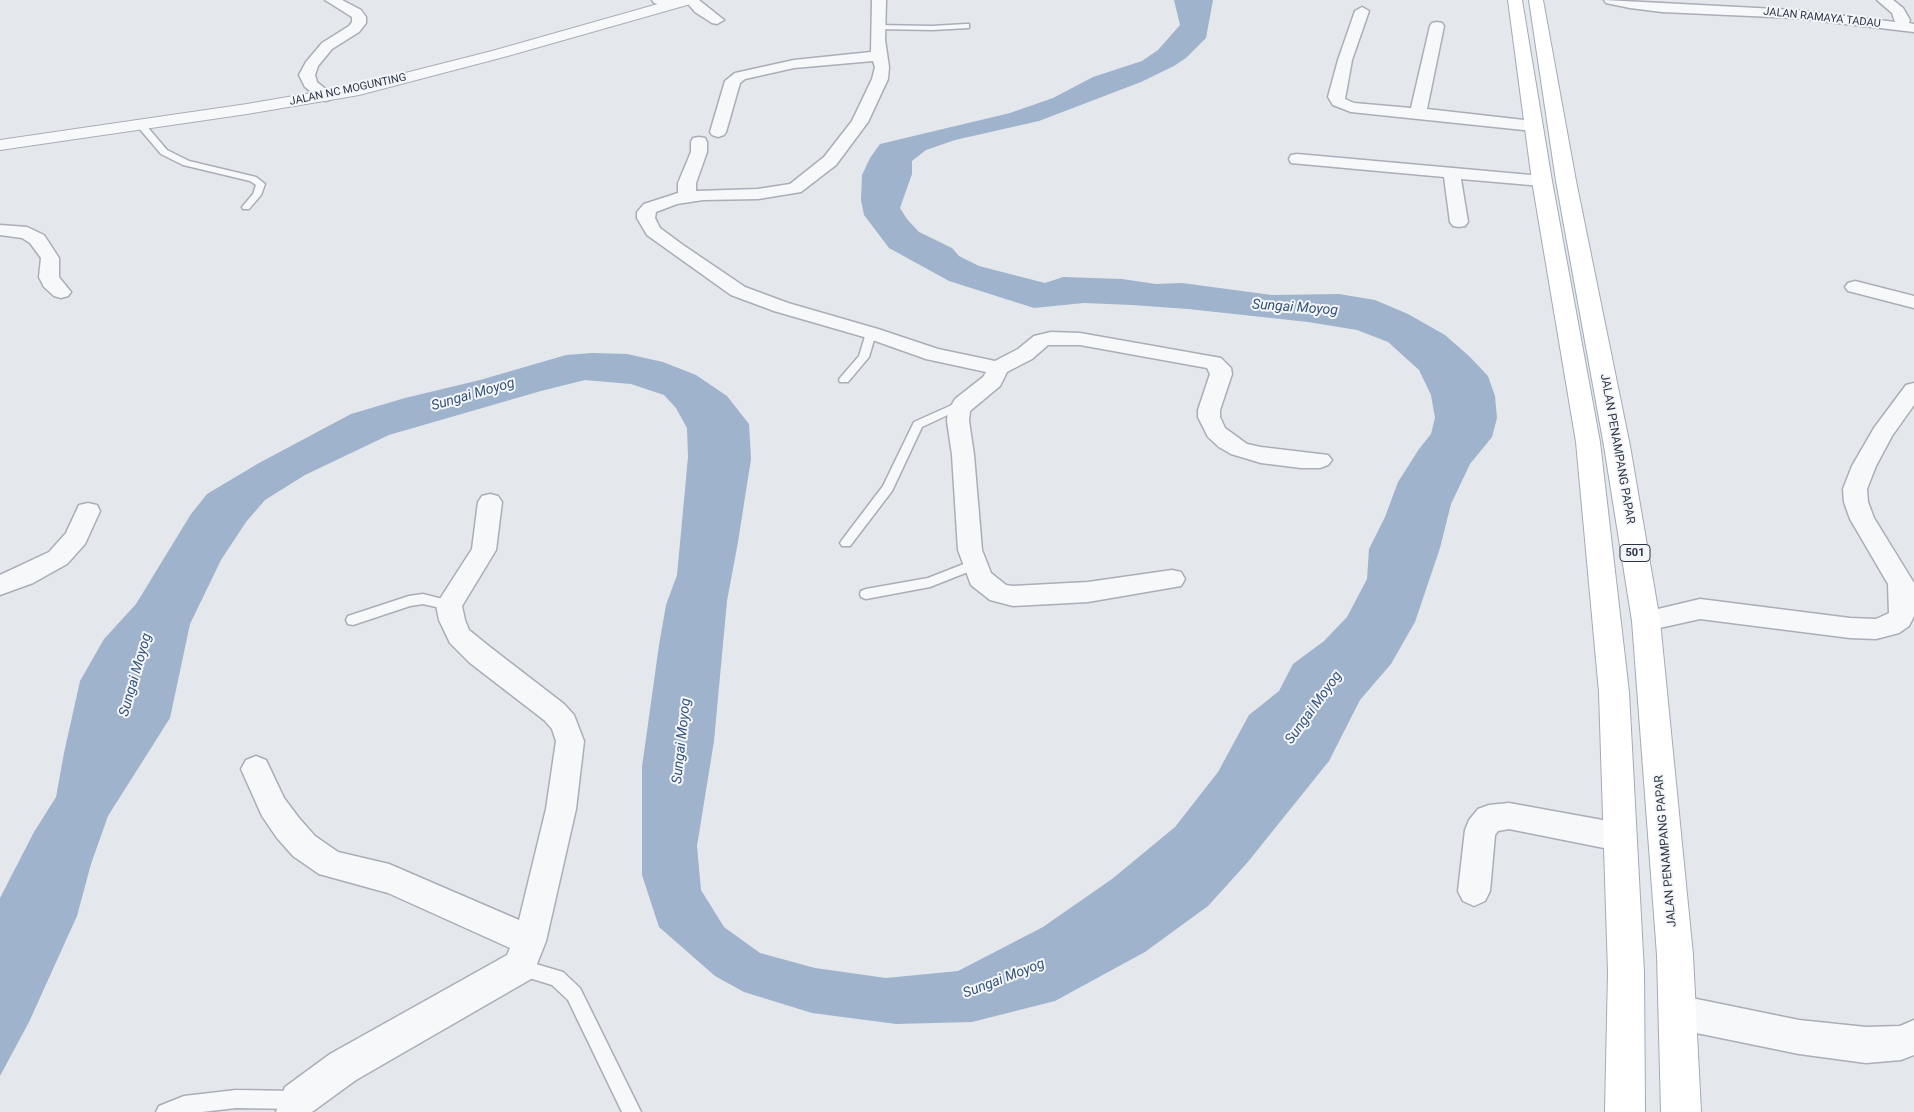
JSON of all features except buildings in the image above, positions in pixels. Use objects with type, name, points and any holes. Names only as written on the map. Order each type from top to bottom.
[{"type":"main road","points":[[1515,0],[1542,181],[1588,442],[1614,692],[1626,972],[1625,1112]]},
{"type":"main road","name":"JALAN PENAMPANG PAPAR","points":[[1536,0],[1566,181],[1618,446],[1646,621],[1668,849],[1681,1112]]},
{"type":"street","points":[[326,96],[310,84],[307,75],[311,65],[327,46],[354,29],[359,18],[356,13],[332,0]]},
{"type":"street","points":[[880,0],[878,27],[879,56],[882,67],[880,79],[860,122],[837,153],[819,171],[795,188],[786,191],[758,194],[687,196],[674,199],[650,208],[646,212],[646,218],[653,231],[687,258],[731,287],[755,297],[871,332],[933,354],[998,368]]},
{"type":"street","name":"JALAN RAMAYA TADAU","points":[[1611,0],[1662,8],[1756,11],[1907,28]]},
{"type":"street","points":[[1884,0],[1891,4],[1907,28]]},
{"type":"street","points":[[678,1],[700,9],[717,20]]},
{"type":"street","name":"JALAN NC MOGUNTING","points":[[0,145],[359,90],[498,54],[678,1]]},
{"type":"street","points":[[1362,11],[1345,60],[1336,97],[1339,102],[1350,107],[1533,126]]},
{"type":"street","points":[[1418,113],[1437,26]]},
{"type":"street","points":[[718,132],[733,81],[740,76],[794,64],[879,56]]},
{"type":"street","points":[[687,196],[687,183],[699,152],[699,142]]},
{"type":"street","points":[[1297,159],[1542,181]]},
{"type":"street","points":[[1452,174],[1458,222]]},
{"type":"street","points":[[0,230],[27,233],[37,239],[50,258],[49,277],[51,283],[61,292]]},
{"type":"street","points":[[1855,287],[1914,302]]},
{"type":"street","points":[[1172,579],[1088,592],[1013,596],[999,593],[980,578],[970,550],[963,455],[958,421],[959,411],[963,404],[992,381],[998,368],[1025,354],[1041,340],[1051,338],[1080,339],[1214,363],[1220,368],[1222,374],[1209,410],[1209,418],[1216,432],[1227,442],[1239,449],[1261,455],[1301,460],[1320,460]]},
{"type":"street","points":[[1646,621],[1700,609],[1850,628],[1876,629],[1890,626],[1900,619],[1903,610],[1909,608],[1900,583],[1862,519],[1856,502],[1855,489],[1864,466],[1882,433],[1914,390]]},
{"type":"street","points":[[296,1106],[343,1067],[524,954],[553,848],[570,741],[564,723],[554,712],[480,656],[459,636],[449,605],[484,550],[490,522],[490,502]]},
{"type":"street","points":[[0,585],[24,576],[58,558],[76,538],[88,512]]},
{"type":"street","points":[[256,769],[273,807],[288,828],[304,846],[330,864],[389,879],[412,888],[524,954]]},
{"type":"street","points":[[1474,891],[1480,830],[1488,819],[1509,816],[1559,824],[1619,837]]},
{"type":"street","points":[[1677,1012],[1800,1037],[1866,1045],[1901,1043],[1914,1037]]},
{"type":"lane","points":[[878,27],[966,26]]},
{"type":"lane","points":[[141,124],[164,152],[186,163],[253,179],[261,184],[256,195],[246,208]]},
{"type":"lane","points":[[844,380],[864,357],[871,332]]},
{"type":"lane","points":[[846,543],[888,488],[918,425],[963,404]]},
{"type":"lane","points":[[866,594],[930,582],[974,565]]},
{"type":"lane","points":[[353,620],[409,600],[422,599],[449,605]]},
{"type":"lane","points":[[524,954],[557,978],[574,994],[632,1112]]},
{"type":"lane","points":[[165,1112],[184,1105],[236,1099],[296,1106]]},
{"type":"water","name":"Sungai Moyog","points":[[1174,0],[1213,0],[1206,38],[1186,58],[1141,82],[1039,121],[955,140],[926,150],[912,161],[912,174],[900,208],[907,219],[919,232],[952,248],[959,256],[979,266],[1045,283],[1063,277],[1122,279],[1156,284],[1182,283],[1272,295],[1339,294],[1375,300],[1408,314],[1445,335],[1470,357],[1488,376],[1495,396],[1497,418],[1492,437],[1470,464],[1451,504],[1440,548],[1415,622],[1391,664],[1360,700],[1329,761],[1247,863],[1208,906],[1145,952],[1055,1001],[972,1022],[896,1024],[812,1013],[744,992],[715,976],[659,927],[642,875],[642,767],[666,605],[677,575],[688,457],[687,428],[676,408],[664,395],[631,384],[585,380],[389,435],[305,475],[265,500],[246,522],[221,560],[190,624],[170,718],[108,816],[91,864],[77,916],[29,1022],[0,1076],[0,898],[34,832],[56,797],[80,681],[104,639],[136,604],[191,514],[207,494],[259,463],[351,414],[566,355],[592,353],[627,354],[663,362],[696,375],[727,396],[749,424],[751,459],[727,601],[714,741],[697,846],[701,890],[724,927],[760,953],[815,968],[886,978],[958,971],[1043,927],[1112,879],[1175,827],[1218,772],[1249,715],[1279,691],[1293,664],[1324,641],[1347,617],[1367,579],[1369,549],[1385,517],[1398,482],[1431,434],[1435,418],[1431,395],[1419,370],[1388,342],[1357,330],[1308,322],[1132,305],[1084,303],[1034,308],[949,281],[889,248],[864,215],[861,200],[862,175],[870,158],[880,144],[1010,113],[1053,98],[1093,77],[1142,61],[1158,50],[1180,25]]}]
